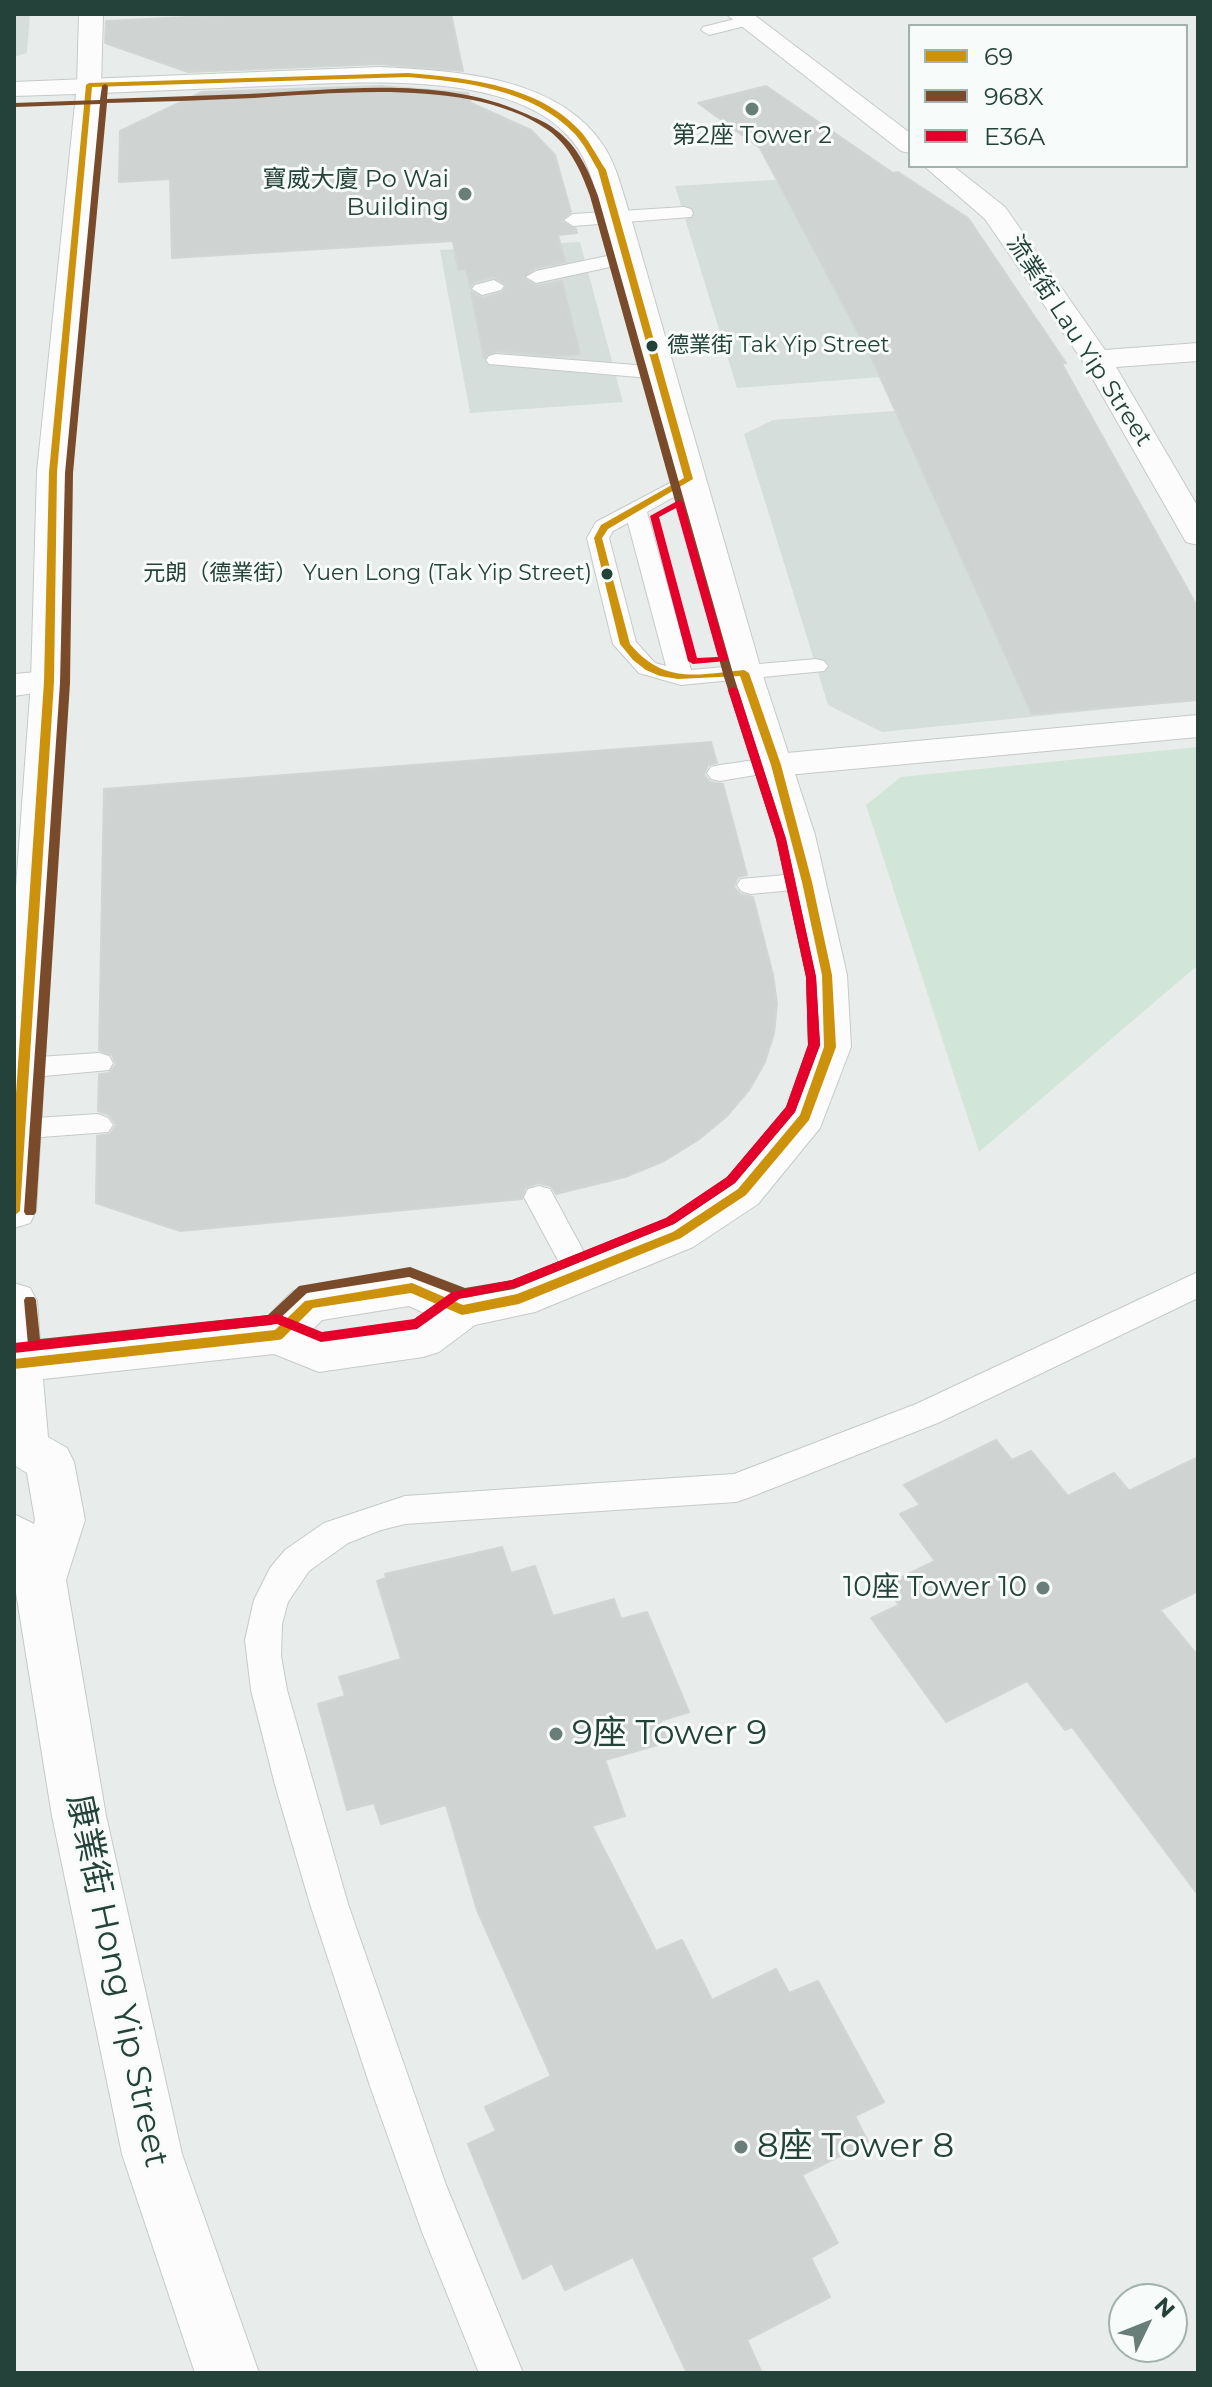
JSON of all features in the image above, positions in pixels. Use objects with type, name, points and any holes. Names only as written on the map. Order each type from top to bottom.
[{"type":"street","points":[[14,1211],[23,1068],[31,683],[89,85],[91,14]]},
{"type":"street","points":[[743,18],[908,143]]},
{"type":"street","points":[[14,89],[380,74],[483,84],[523,97],[575,127],[592,146],[617,218],[744,673],[776,765],[807,882],[827,975],[830,1047],[805,1117],[742,1192],[677,1235],[519,1299],[462,1310],[423,1339],[319,1354],[278,1335],[16,1363]]},
{"type":"street","name":"流業街 Lau Yip Street","points":[[939,168],[995,213],[1097,360],[1198,535]]},
{"type":"street","points":[[1097,360],[1198,352]]},
{"type":"street","points":[[776,765],[1198,726]]},
{"type":"street","name":"康業街 Hong Yip Street","points":[[14,1301],[20,1453],[50,1462],[60,1520],[27,1558],[152,2154],[227,2373]]},
{"type":"lane","points":[[709,30],[743,18]]},
{"type":"lane","points":[[573,220],[684,213]]},
{"type":"lane","points":[[545,279],[626,258]]},
{"type":"lane","points":[[496,360],[570,360],[661,373]]},
{"type":"lane","points":[[689,479],[604,527],[598,538],[625,644],[635,659],[647,668],[681,678],[816,666]]},
{"type":"lane","points":[[635,508],[681,678]]},
{"type":"lane","points":[[720,773],[776,765]]},
{"type":"lane","points":[[750,885],[807,882]]},
{"type":"lane","points":[[23,1068],[99,1063]]},
{"type":"lane","points":[[20,1130],[98,1125]]},
{"type":"lane","points":[[539,1197],[581,1275]]},
{"type":"lane","points":[[501,2373],[402,2126],[305,1830],[262,1643],[270,1603],[280,1583],[296,1561],[319,1542],[345,1527],[374,1516],[405,1510],[736,1488],[928,1413],[1198,1284]]},
{"type":"shaded area","points":[[14,14],[30,14],[27,53],[14,57]]},
{"type":"shaded area","points":[[898,172],[968,218],[1066,363],[737,388],[675,186]]},
{"type":"shaded area","points":[[580,242],[623,402],[470,413],[440,250]]},
{"type":"shaded area","points":[[1081,397],[1198,608],[1198,700],[882,732],[828,705],[744,434],[773,420]]},
{"type":"green space","points":[[1198,747],[1198,965],[979,1152],[866,805],[901,777]]},
{"type":"building","points":[[248,14],[451,14],[463,71],[380,64],[188,72],[105,43],[106,21]]},
{"type":"building","points":[[381,86],[468,93],[471,103],[531,130],[555,155],[571,212],[561,221],[576,229],[577,233],[558,235],[565,262],[535,268],[523,278],[537,286],[562,281],[580,354],[555,356],[496,351],[484,358],[471,292],[483,298],[502,293],[507,285],[493,277],[474,282],[470,287],[466,269],[458,270],[453,241],[172,258],[170,179],[119,182],[120,131],[202,92]]},
{"type":"building","points":[[766,86],[893,173],[898,172],[968,218],[1066,363],[1062,364],[1198,608],[1198,700],[1032,714],[872,359],[760,148],[698,103]]},
{"type":"building","points":[[711,742],[717,763],[708,765],[704,775],[710,782],[723,784],[747,875],[738,877],[734,887],[740,894],[753,897],[773,975],[777,1004],[774,1033],[765,1062],[749,1090],[726,1117],[698,1140],[664,1161],[625,1177],[556,1194],[551,1186],[538,1183],[525,1188],[522,1199],[180,1231],[96,1203],[97,1136],[110,1134],[116,1125],[109,1115],[98,1111],[99,1074],[109,1073],[116,1064],[112,1055],[99,1050],[104,789]]},
{"type":"building","name":"10座 Tower 10","points":[[996,1440],[1012,1460],[1031,1451],[1068,1496],[1114,1473],[1129,1491],[1198,1457],[1198,1591],[1160,1610],[1198,1656],[1198,1895],[1072,1727],[1065,1730],[1027,1681],[946,1722],[871,1618],[899,1605],[885,1585],[935,1561],[900,1514],[920,1505],[904,1485]]},
{"type":"building","points":[[502,1547],[511,1573],[535,1566],[553,1616],[614,1599],[621,1619],[647,1612],[689,1712],[660,1721],[668,1742],[605,1760],[625,1816],[592,1826],[656,1951],[682,1940],[712,2000],[776,1969],[789,1993],[818,1981],[884,2102],[855,2116],[868,2142],[802,2175],[838,2243],[811,2258],[830,2297],[747,2340],[762,2373],[687,2373],[633,2257],[565,2290],[552,2263],[523,2279],[468,2144],[496,2131],[485,2107],[551,2076],[477,1910],[446,1805],[381,1824],[374,1803],[347,1810],[318,1704],[345,1696],[339,1677],[401,1659],[377,1581],[386,1578],[385,1574]]},
{"type":"transit line","name":"69","points":[[14,1211],[49,682],[53,472],[89,85],[408,75],[476,83],[541,105],[578,133],[602,170],[689,479],[604,527],[598,538],[625,644],[637,658],[664,674],[694,677],[744,673],[776,765],[807,882],[827,975],[830,1047],[805,1117],[742,1192],[677,1235],[519,1299],[462,1310],[412,1288],[309,1304],[278,1335],[14,1364]]},
{"type":"transit line","name":"968X","points":[[30,1212],[65,683],[69,473],[105,86]]},
{"type":"transit line","name":"968X","points":[[15,105],[397,90],[474,99],[510,109],[553,130],[569,146],[581,164],[594,196],[729,677],[781,839],[811,977],[814,1045],[791,1109],[731,1180],[670,1221],[514,1284],[464,1293],[410,1272],[303,1289],[271,1320],[34,1345],[30,1300]]},
{"type":"transit line","name":"E36A","points":[[679,503],[723,659],[693,661],[654,516],[679,503]]},
{"type":"transit line","name":"E36A","points":[[14,1348],[278,1319],[321,1337],[417,1324],[456,1295],[514,1284],[670,1221],[731,1180],[791,1109],[814,1045],[811,977],[781,839],[733,690]]},
{"type":"place","name":"第2座 Tower 2","points":[[752,109]]},
{"type":"place","name":"寶威大廈 Po Wai Building","points":[[465,194]]},
{"type":"place","name":"德業街 Tak Yip Street","points":[[652,346]]},
{"type":"place","name":"元朗（德業街） Yuen Long (Tak Yip Street)","points":[[607,574]]},
{"type":"place","name":"10座 Tower 10","points":[[1043,1588]]},
{"type":"place","name":"9座 Tower 9","points":[[556,1734]]},
{"type":"place","name":"8座 Tower 8","points":[[741,2147]]}]
